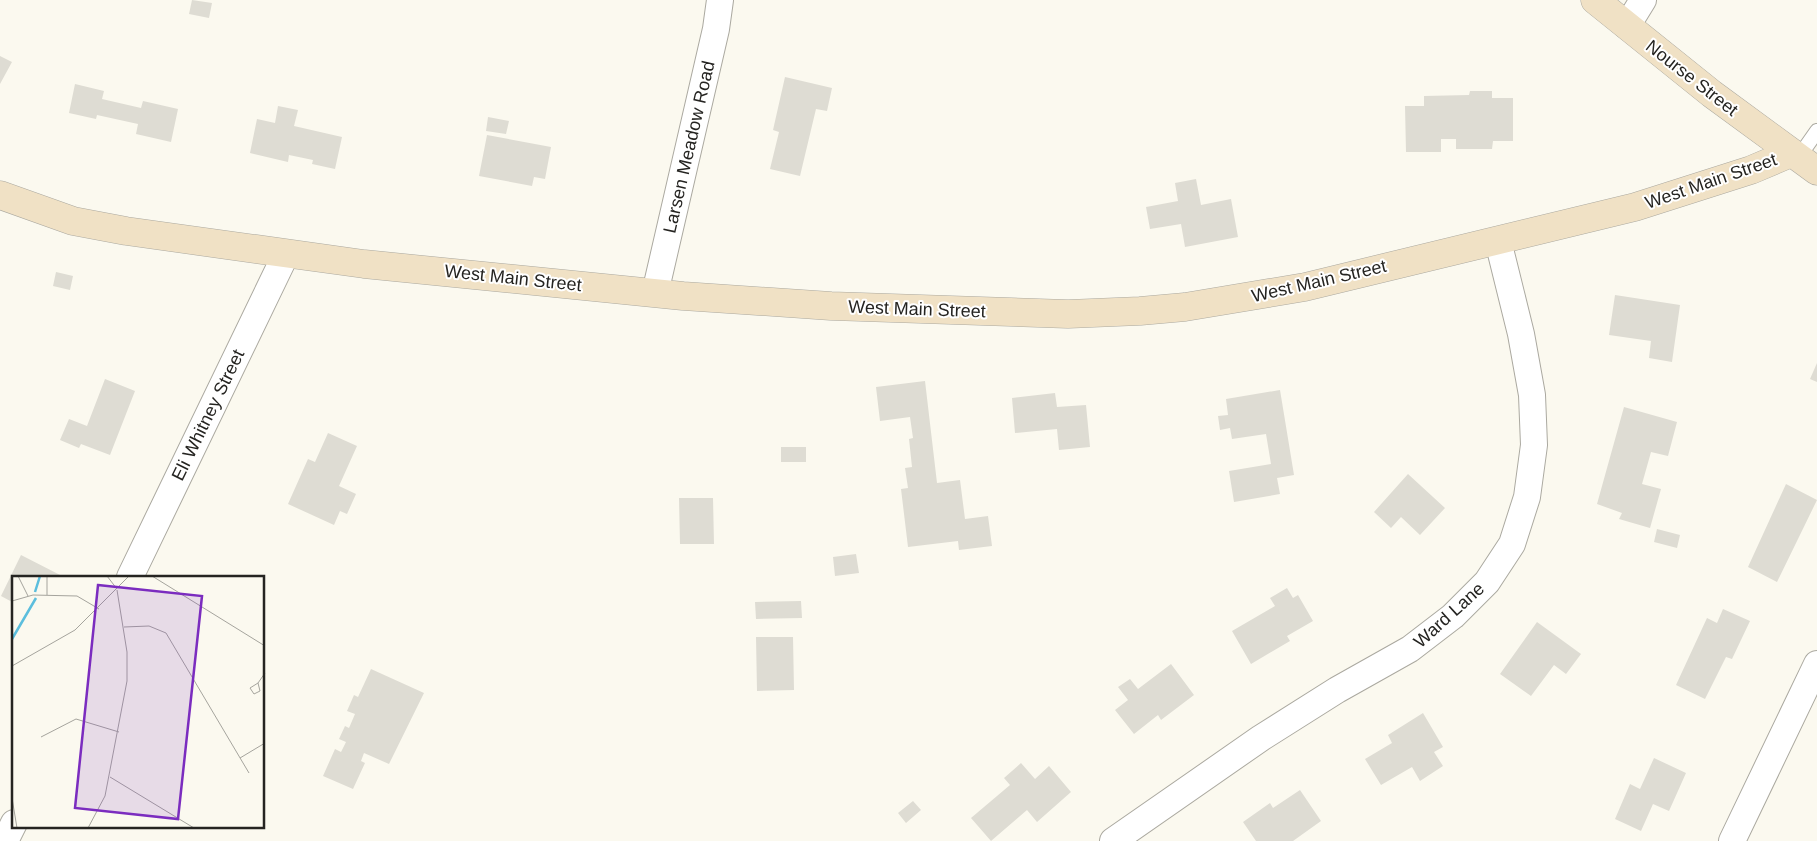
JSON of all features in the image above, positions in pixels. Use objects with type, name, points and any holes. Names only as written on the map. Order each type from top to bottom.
[{"type":"street","name":"Larsen Meadow Road","points":[[655,293],[716,29],[720,0]]},
{"type":"street","name":"Nourse Street","points":[[1595,0],[1712,94],[1802,161]]},
{"type":"street","points":[[1628,26],[1643,0]]},
{"type":"street","name":"West Main Street","points":[[0,196],[73,221],[126,231],[364,264],[655,293],[831,306],[1068,314],[1186,307],[1305,286],[1635,207],[1751,170],[1802,161]]},
{"type":"street","name":"Ward Lane","points":[[1113,841],[1261,738],[1337,690],[1410,649],[1453,616],[1487,582],[1512,544],[1527,497],[1534,445],[1532,394],[1521,334],[1498,241]]},
{"type":"street","name":"Eli Whitney Street","points":[[130,576],[286,254]]},
{"type":"street","points":[[1732,841],[1817,664]]},
{"type":"street","points":[[5,841],[12,827]]},
{"type":"lane","points":[[1802,161],[1817,131]]},
{"type":"building","points":[[192,0],[212,3],[209,18],[189,14]]},
{"type":"building","points":[[0,56],[12,62],[0,84]]},
{"type":"building","points":[[785,77],[832,88],[827,111],[816,109],[800,176],[770,169],[779,132],[773,130]]},
{"type":"building","points":[[75,84],[104,91],[102,99],[141,108],[143,101],[178,109],[171,142],[136,134],[138,124],[97,115],[96,119],[69,113]]},
{"type":"building","points":[[1470,91],[1492,91],[1492,98],[1513,98],[1513,141],[1493,141],[1492,149],[1456,149],[1456,139],[1441,139],[1441,152],[1406,152],[1405,106],[1424,106],[1424,96],[1469,95]]},
{"type":"building","points":[[278,106],[298,110],[294,126],[342,137],[335,169],[312,164],[313,160],[289,155],[288,162],[250,153],[257,119],[275,123]]},
{"type":"building","points":[[488,117],[509,121],[506,134],[486,131]]},
{"type":"building","points":[[487,135],[551,147],[545,179],[534,177],[532,186],[479,176]]},
{"type":"building","points":[[1196,179],[1201,205],[1231,199],[1238,237],[1185,247],[1181,224],[1150,229],[1146,207],[1178,201],[1175,183]]},
{"type":"building","points":[[56,272],[73,276],[70,290],[53,286]]},
{"type":"building","points":[[1615,295],[1680,305],[1672,362],[1649,358],[1651,341],[1609,335]]},
{"type":"building","points":[[1817,363],[1817,382],[1810,379]]},
{"type":"building","points":[[105,379],[135,391],[110,455],[81,444],[79,448],[60,440],[69,419],[87,426]]},
{"type":"building","points":[[925,381],[937,483],[960,480],[965,519],[988,516],[992,546],[959,550],[958,541],[908,547],[901,489],[908,488],[905,468],[912,467],[909,439],[913,438],[910,417],[880,421],[876,387]]},
{"type":"building","points":[[1280,390],[1294,475],[1277,478],[1280,494],[1234,502],[1229,471],[1271,464],[1266,434],[1232,439],[1230,428],[1220,430],[1218,416],[1228,415],[1226,399]]},
{"type":"building","points":[[1055,393],[1057,407],[1086,405],[1090,447],[1059,450],[1057,429],[1015,433],[1012,398]]},
{"type":"building","points":[[1624,407],[1677,422],[1668,456],[1651,452],[1642,484],[1661,489],[1650,528],[1619,519],[1622,513],[1597,504]]},
{"type":"building","points":[[328,433],[357,446],[339,486],[356,494],[347,514],[340,511],[334,525],[288,504],[308,459],[315,462]]},
{"type":"building","points":[[781,447],[806,447],[806,462],[781,462]]},
{"type":"building","points":[[1408,474],[1445,508],[1420,535],[1401,517],[1391,528],[1374,512]]},
{"type":"building","points":[[1786,484],[1817,500],[1777,582],[1748,567]]},
{"type":"building","points":[[679,498],[713,498],[714,544],[680,544]]},
{"type":"building","points":[[1657,529],[1680,535],[1677,548],[1654,542]]},
{"type":"building","points":[[856,554],[859,573],[835,576],[833,557]]},
{"type":"building","points":[[21,555],[62,576],[12,576],[12,602],[1,596]]},
{"type":"building","points":[[1287,588],[1293,598],[1298,595],[1313,621],[1287,636],[1290,641],[1251,664],[1232,631],[1275,606],[1270,598]]},
{"type":"building","points":[[801,601],[802,618],[756,619],[755,602]]},
{"type":"building","points":[[1723,609],[1750,621],[1732,659],[1726,657],[1705,699],[1676,685],[1707,618],[1717,623]]},
{"type":"building","points":[[1537,622],[1581,654],[1566,674],[1554,665],[1531,696],[1500,674]]},
{"type":"building","points":[[756,637],[793,637],[794,690],[757,691]]},
{"type":"building","points":[[1171,664],[1194,695],[1161,720],[1158,715],[1134,734],[1115,710],[1128,700],[1118,687],[1130,679],[1138,689]]},
{"type":"building","points":[[371,669],[424,693],[389,764],[364,753],[361,761],[365,763],[353,789],[323,776],[335,749],[341,752],[346,742],[339,739],[345,726],[349,728],[355,714],[347,711],[354,695],[358,697]]},
{"type":"building","points":[[1423,713],[1443,747],[1434,752],[1443,766],[1420,781],[1412,767],[1381,785],[1365,759],[1392,743],[1388,735]]},
{"type":"building","points":[[1654,758],[1686,773],[1669,811],[1653,804],[1641,831],[1615,819],[1630,784],[1640,789]]},
{"type":"building","points":[[1021,763],[1035,779],[1049,766],[1071,792],[1037,822],[1027,810],[991,841],[971,818],[1010,785],[1004,778]]},
{"type":"building","points":[[1300,790],[1321,821],[1293,841],[1256,841],[1243,822],[1270,803],[1273,808]]},
{"type":"building","points":[[913,801],[921,810],[906,823],[898,813]]}]
